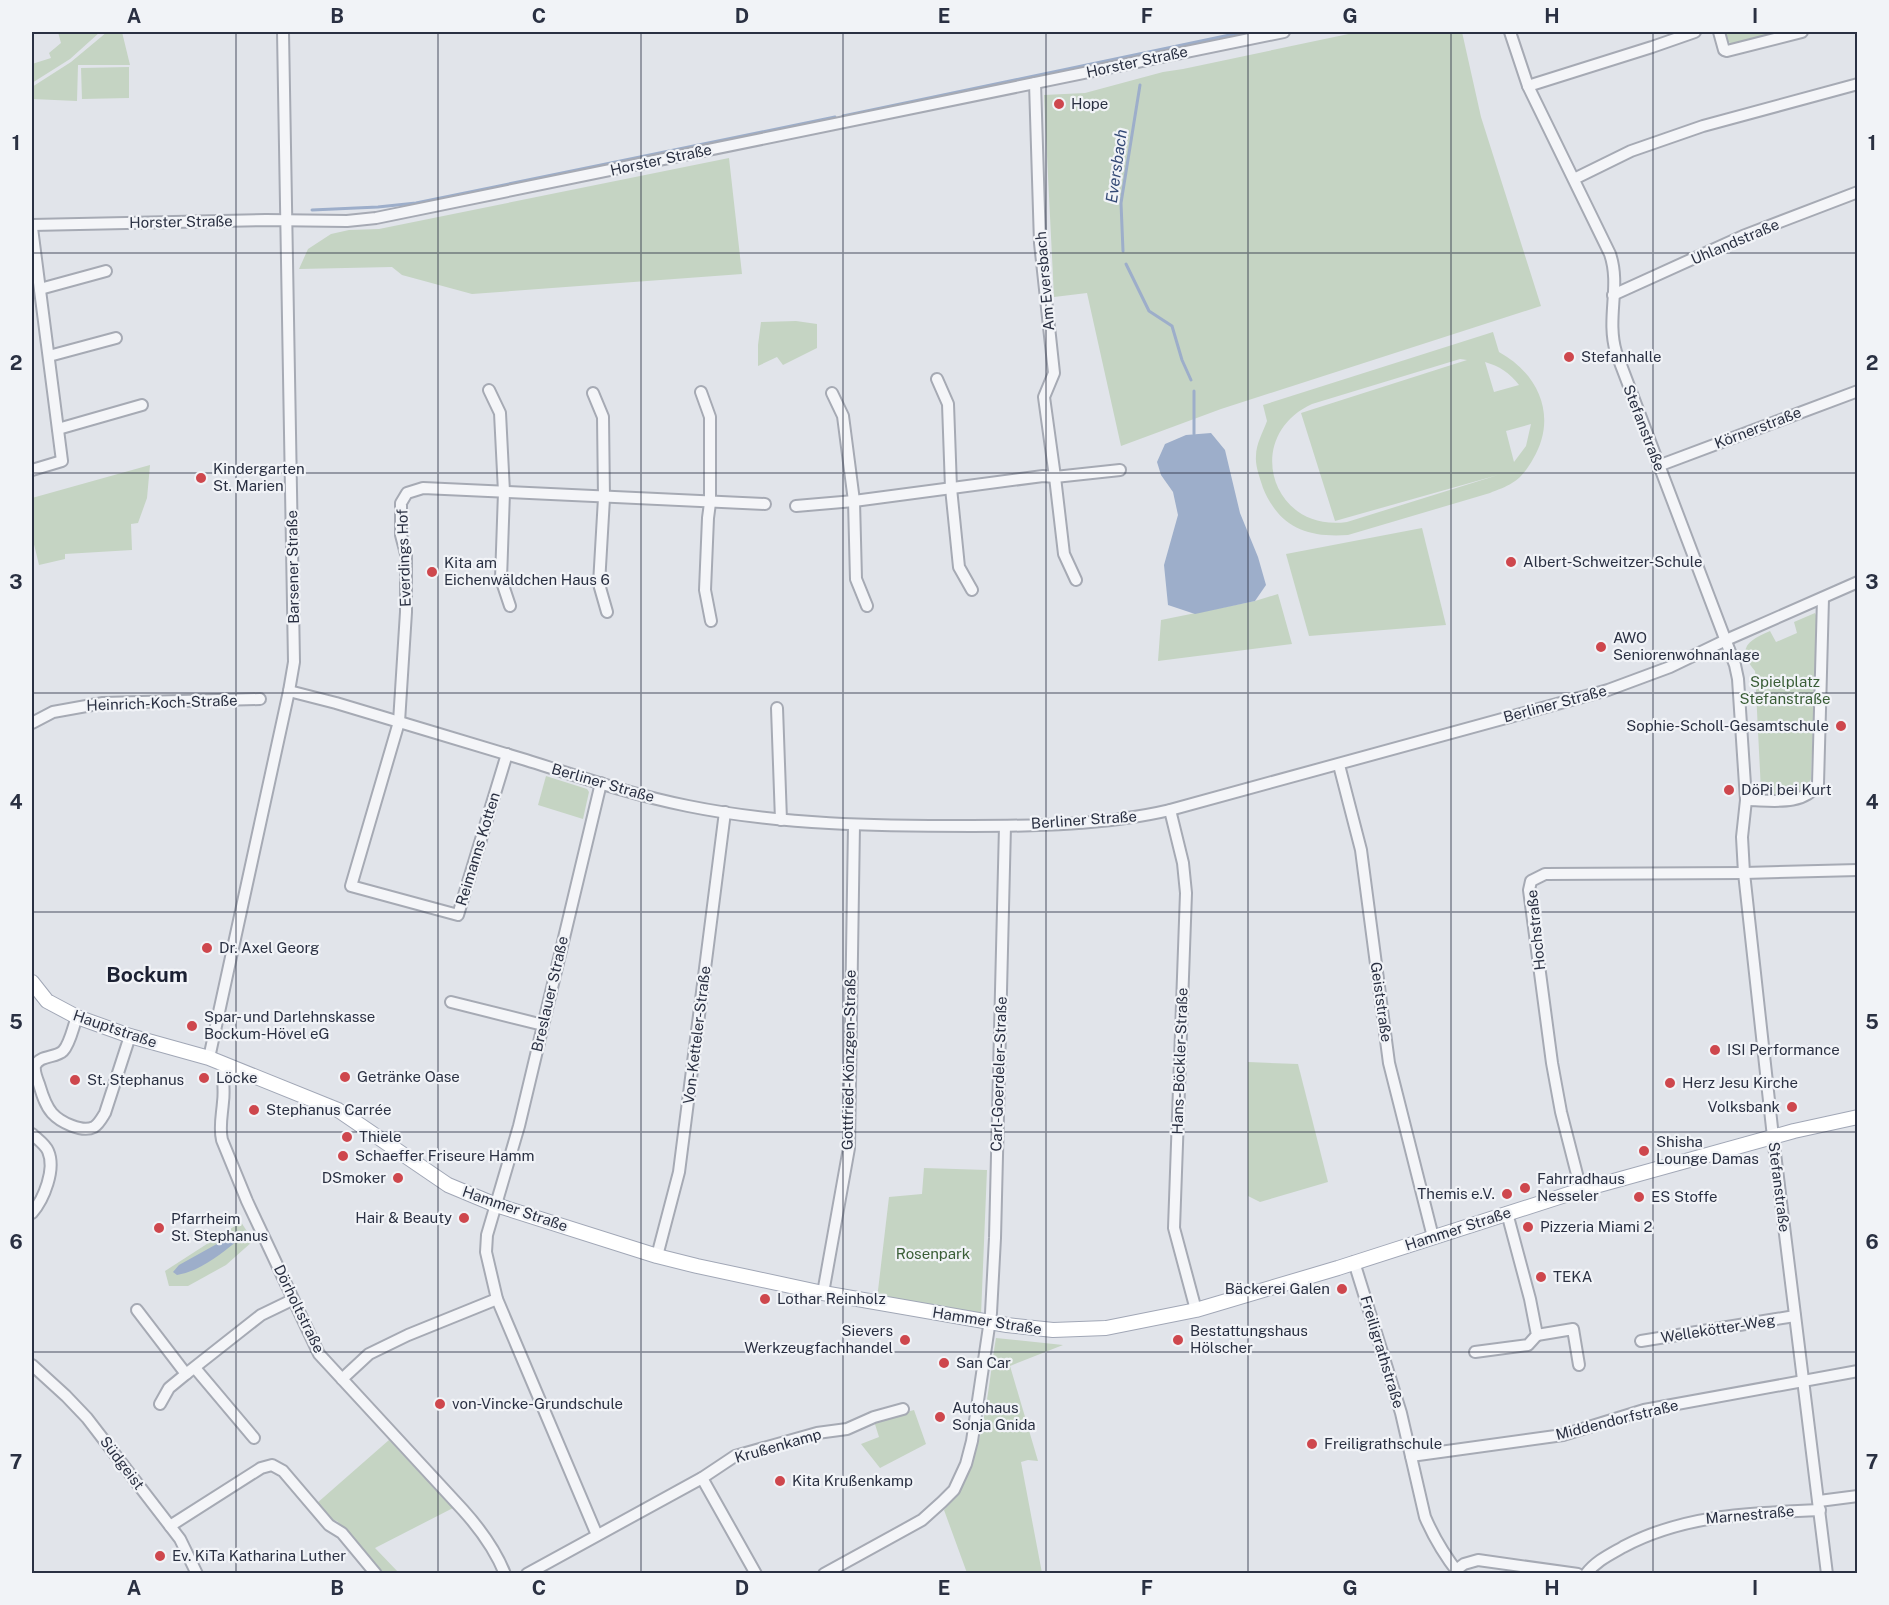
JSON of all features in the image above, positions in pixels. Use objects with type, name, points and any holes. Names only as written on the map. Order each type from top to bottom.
[{"type":"main road","name":"Hauptstraße","points":[[32,982],[37,999],[77,1017],[130,1036],[209,1058]]},
{"type":"main road","name":"Hammer Straße","points":[[209,1058],[343,1112],[448,1185],[496,1205],[657,1256],[824,1293],[991,1323],[1053,1330],[1079,1330],[1129,1324],[1196,1310],[1581,1190],[1773,1137],[1857,1118]]},
{"type":"street","name":"Barsener Straße","points":[[209,1058],[289,691],[294,647],[283,32]]},
{"type":"street","name":"Horster Straße","points":[[32,226],[360,220],[426,209],[1284,32]]},
{"type":"street","name":"Stefanstraße","points":[[1510,32],[1528,86],[1610,255],[1614,272],[1612,339],[1658,466],[1726,640],[1738,679],[1746,800],[1742,837],[1744,873],[1773,1137],[1827,1574]]},
{"type":"street","points":[[1528,86],[1695,32]]},
{"type":"street","points":[[1719,32],[1724,50],[1727,51],[1802,32]]},
{"type":"street","name":"Am Eversbach","points":[[1035,83],[1040,243],[1054,373],[1044,397],[1064,554],[1076,580]]},
{"type":"street","points":[[1574,179],[1632,151],[1703,126],[1857,84]]},
{"type":"street","name":"Uhlandstraße","points":[[1613,295],[1743,237],[1857,192]]},
{"type":"street","points":[[32,226],[62,461],[32,470]]},
{"type":"street","points":[[40,289],[106,271]]},
{"type":"street","points":[[49,356],[116,338]]},
{"type":"street","points":[[937,379],[948,404],[951,488],[960,567],[972,590]]},
{"type":"street","points":[[489,390],[500,413],[504,492],[501,579],[510,606]]},
{"type":"street","name":"Körnerstraße","points":[[1658,466],[1857,391]]},
{"type":"street","points":[[701,392],[710,417],[710,503],[705,590],[711,621]]},
{"type":"street","points":[[594,393],[603,417],[604,498],[599,584],[608,612]]},
{"type":"street","points":[[832,393],[843,416],[854,501],[856,579],[867,606]]},
{"type":"street","points":[[58,429],[142,405]]},
{"type":"street","points":[[796,506],[1120,470]]},
{"type":"street","name":"Everdings Hof","points":[[399,722],[406,630],[406,554],[401,535],[401,503],[407,493],[423,488],[765,504]]},
{"type":"street","name":"Berliner Straße","points":[[289,691],[601,783],[687,806],[725,812],[781,820],[854,825],[1005,826],[1127,818],[1170,810],[1608,690],[1670,667],[1857,582]]},
{"type":"street","points":[[1746,800],[1801,799],[1809,795],[1818,784],[1823,598]]},
{"type":"street","name":"Heinrich-Koch-Straße","points":[[32,723],[53,712],[103,703],[260,699]]},
{"type":"street","points":[[777,708],[781,820]]},
{"type":"street","name":"Reimanns Kotten","points":[[399,722],[351,886],[458,915],[507,754]]},
{"type":"street","name":"Geiststraße","points":[[1339,765],[1361,850],[1389,1063],[1433,1237]]},
{"type":"street","name":"Breslauer Straße","points":[[597,1535],[497,1299],[486,1252],[488,1235],[519,1126],[601,783]]},
{"type":"street","name":"Hans-Böckler-Straße","points":[[1170,810],[1183,863],[1186,893],[1174,1228],[1196,1310]]},
{"type":"street","name":"Von-Ketteler-Straße","points":[[657,1256],[679,1172],[725,812]]},
{"type":"street","name":"Gottfried-Könzgen-Straße","points":[[824,1293],[849,1148],[854,825]]},
{"type":"street","name":"Carl-Goerdeler-Straße","points":[[824,1574],[922,1520],[954,1490],[966,1464],[972,1441],[991,1323],[1005,826]]},
{"type":"street","points":[[1744,873],[1857,870]]},
{"type":"street","name":"Hochstraße","points":[[1581,1190],[1561,1112],[1552,1063],[1529,890],[1531,881],[1545,874],[1744,873]]},
{"type":"street","points":[[451,1002],[543,1025]]},
{"type":"street","points":[[77,1017],[65,1049],[35,1065],[44,1100],[52,1114],[65,1123],[86,1129],[100,1122],[130,1036]]},
{"type":"street","name":"Dörholtstraße","points":[[226,1065],[222,1074],[223,1103],[220,1131],[222,1140],[318,1354],[486,1536],[505,1574]]},
{"type":"street","points":[[32,1134],[47,1149],[50,1159],[47,1188],[32,1213]]},
{"type":"street","points":[[1507,1213],[1537,1335]]},
{"type":"street","name":"Freiligrathstraße","points":[[1354,1262],[1395,1391],[1425,1517],[1431,1532],[1458,1572]]},
{"type":"street","points":[[342,1379],[369,1354],[408,1335],[497,1299]]},
{"type":"street","points":[[160,1404],[169,1388],[261,1315],[292,1300]]},
{"type":"street","points":[[137,1310],[254,1438]]},
{"type":"street","name":"Wellekötter-Weg","points":[[1641,1341],[1795,1316]]},
{"type":"street","points":[[1475,1352],[1528,1345],[1537,1335],[1573,1329],[1578,1365]]},
{"type":"street","name":"Südgeist","points":[[32,1365],[87,1418],[180,1539],[197,1574]]},
{"type":"street","name":"Middendorfstraße","points":[[1411,1456],[1563,1435],[1644,1410],[1857,1371]]},
{"type":"street","name":"Krußenkamp","points":[[527,1574],[702,1478],[735,1456],[817,1433],[847,1429],[874,1417],[903,1409]]},
{"type":"street","points":[[170,1526],[261,1468],[272,1465],[283,1471],[329,1525],[342,1533],[376,1574]]},
{"type":"street","points":[[702,1478],[756,1574]]},
{"type":"street","name":"Marnestraße","points":[[1586,1574],[1595,1562],[1635,1541],[1702,1519],[1739,1513],[1820,1506],[1857,1496]]},
{"type":"street","points":[[1458,1572],[1464,1564],[1478,1560],[1578,1574]]},
{"type":"green space","points":[[58,32],[100,32],[70,59],[32,83],[32,64],[51,58],[49,53],[61,43]]},
{"type":"green space","points":[[107,32],[122,32],[130,65],[78,65],[77,101],[32,99],[32,87],[71,62]]},
{"type":"green space","points":[[1358,32],[1462,32],[1481,117],[1541,306],[1221,409],[1121,446],[1087,293],[1054,297],[1044,95],[1085,93],[1163,72]]},
{"type":"green space","points":[[1724,32],[1782,32],[1734,45],[1727,41]]},
{"type":"green space","points":[[129,67],[129,98],[82,99],[81,68]]},
{"type":"green space","points":[[729,158],[742,274],[472,294],[402,275],[392,267],[299,269],[308,249],[331,234],[349,230],[379,229]]},
{"type":"green space","points":[[796,321],[817,324],[817,348],[783,365],[777,357],[758,366],[761,322]]},
{"type":"green space","points":[[1493,332],[1499,352],[1513,361],[1534,384],[1544,412],[1544,428],[1529,466],[1507,486],[1348,535],[1320,534],[1307,532],[1286,521],[1277,512],[1263,488],[1258,472],[1256,452],[1267,421],[1263,405]],"holes":[[[1460,359],[1467,360],[1301,413],[1335,521],[1498,475],[1347,522],[1321,521],[1300,513],[1284,498],[1275,479],[1272,458],[1277,437],[1290,419],[1312,404]],[[1485,362],[1504,371],[1519,385],[1494,392]],[[1531,424],[1526,446],[1514,462],[1506,431]]]},
{"type":"green space","points":[[150,465],[147,498],[138,523],[131,524],[132,550],[65,554],[65,559],[39,565],[32,536],[32,498]]},
{"type":"green space","points":[[1422,528],[1446,625],[1309,636],[1286,554]]},
{"type":"green space","points":[[1278,594],[1292,644],[1158,661],[1161,620],[1255,601]]},
{"type":"green space","name":"Spielplatz Stefanstraße","points":[[1815,613],[1817,617],[1811,779],[1808,785],[1797,792],[1767,793],[1761,791],[1755,671],[1745,651],[1756,638],[1770,631],[1776,642],[1797,633],[1794,622]]},
{"type":"green space","points":[[546,776],[587,789],[589,792],[583,819],[538,805]]},
{"type":"green space","points":[[1248,1062],[1298,1064],[1328,1182],[1260,1202],[1248,1196]]},
{"type":"green space","name":"Rosenpark","points":[[924,1168],[987,1170],[981,1315],[877,1299],[889,1197],[922,1194]]},
{"type":"green space","points":[[241,1222],[253,1241],[226,1265],[188,1286],[169,1286],[165,1271]]},
{"type":"green space","points":[[996,1338],[1063,1345],[1010,1366],[1038,1461],[1021,1462],[1042,1573],[967,1573],[944,1510],[957,1494],[976,1452],[982,1429]]},
{"type":"green space","points":[[914,1410],[926,1444],[880,1468],[861,1444],[879,1437],[874,1421]]},
{"type":"green space","points":[[389,1440],[453,1508],[375,1548],[399,1573],[383,1574],[337,1521],[329,1519],[316,1504]]},
{"type":"water","points":[[1211,433],[1225,450],[1240,513],[1258,557],[1266,585],[1255,601],[1195,614],[1168,605],[1164,565],[1178,515],[1173,492],[1161,475],[1157,462],[1165,444],[1186,435]]},
{"type":"water","points":[[233,1235],[236,1237],[236,1242],[208,1262],[185,1273],[177,1275],[173,1272],[179,1265]]},
{"type":"waterway","points":[[843,116],[1244,32]]},
{"type":"waterway","name":"Eversbach","points":[[1123,251],[1121,203],[1140,85]]},
{"type":"waterway","points":[[312,210],[416,203],[835,117]]},
{"type":"waterway","name":"Eversbach","points":[[1126,264],[1149,311],[1172,326],[1182,360],[1191,380]]},
{"type":"waterway","name":"Eversbach","points":[[1194,391],[1194,434]]},
{"type":"place","name":"Hope","points":[[1059,104]]},
{"type":"place","name":"Stefanhalle","points":[[1569,357]]},
{"type":"place","name":"Kindergarten St. Marien","points":[[201,478]]},
{"type":"place","name":"Albert-Schweitzer-Schule","points":[[1511,562]]},
{"type":"place","name":"Kita am Eichenwäldchen Haus 6","points":[[432,572]]},
{"type":"place","name":"AWO Seniorenwohnanlage","points":[[1601,647]]},
{"type":"place","name":"Sophie-Scholl-Gesamtschule","points":[[1841,726]]},
{"type":"place","name":"DöPi bei Kurt","points":[[1729,790]]},
{"type":"place","name":"Dr. Axel Georg","points":[[207,948]]},
{"type":"place","name":"Spar- und Darlehnskasse Bockum-Hövel eG","points":[[192,1026]]},
{"type":"place","name":"ISI Performance","points":[[1715,1050]]},
{"type":"place","name":"Getränke Oase","points":[[345,1077]]},
{"type":"place","name":"Löcke","points":[[204,1078]]},
{"type":"place","name":"St. Stephanus","points":[[75,1080]]},
{"type":"place","name":"Herz Jesu Kirche","points":[[1670,1083]]},
{"type":"place","name":"Volksbank","points":[[1792,1107]]},
{"type":"place","name":"Stephanus Carrée","points":[[254,1110]]},
{"type":"place","name":"Thiele","points":[[347,1137]]},
{"type":"place","name":"Shisha Lounge Damas","points":[[1644,1151]]},
{"type":"place","name":"Schaeffer Friseure Hamm","points":[[343,1156]]},
{"type":"place","name":"DSmoker","points":[[398,1178]]},
{"type":"place","name":"Fahrradhaus Nesseler","points":[[1525,1188]]},
{"type":"place","name":"Themis e.V.","points":[[1507,1194]]},
{"type":"place","name":"ES Stoffe","points":[[1639,1197]]},
{"type":"place","name":"Hair & Beauty","points":[[464,1218]]},
{"type":"place","name":"Pizzeria Miami 2","points":[[1528,1227]]},
{"type":"place","name":"Pfarrheim St. Stephanus","points":[[159,1228]]},
{"type":"place","name":"TEKA","points":[[1541,1277]]},
{"type":"place","name":"Bäckerei Galen","points":[[1342,1289]]},
{"type":"place","name":"Lothar Reinholz","points":[[765,1299]]},
{"type":"place","name":"Sievers Werkzeugfachhandel","points":[[905,1340]]},
{"type":"place","name":"Bestattungshaus Hölscher","points":[[1178,1340]]},
{"type":"place","name":"San Car","points":[[944,1363]]},
{"type":"place","name":"von-Vincke-Grundschule","points":[[440,1404]]},
{"type":"place","name":"Autohaus Sonja Gnida","points":[[940,1417]]},
{"type":"place","name":"Freiligrathschule","points":[[1312,1444]]},
{"type":"place","name":"Kita Krußenkamp","points":[[780,1481]]},
{"type":"place","name":"Ev. KiTa Katharina Luther","points":[[160,1556]]},
{"type":"district","name":"Bockum","points":[[147,975]]}]
